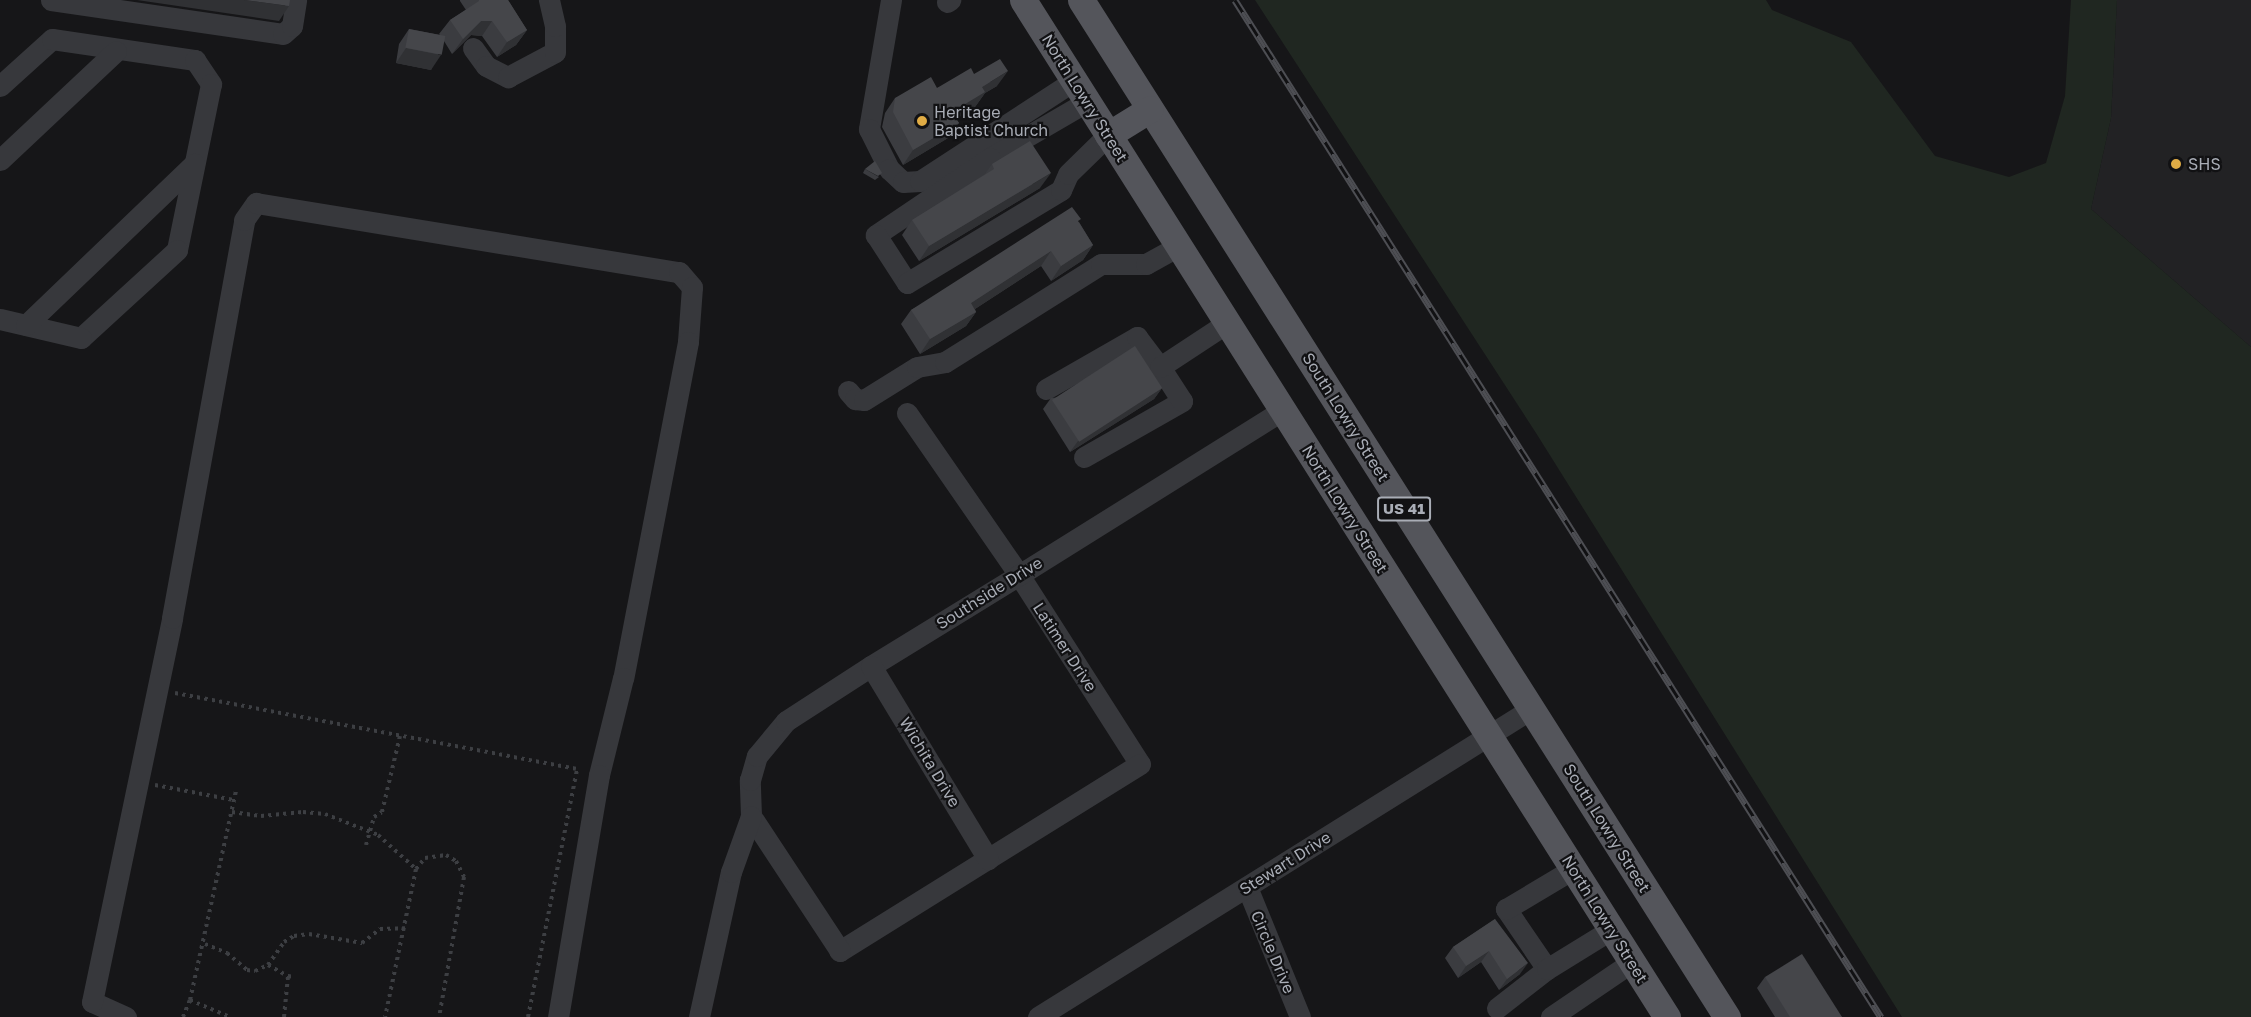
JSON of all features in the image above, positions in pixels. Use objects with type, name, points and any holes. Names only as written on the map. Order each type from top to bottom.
[{"type":"main road","name":"North Lowry Street","points":[[1023,0],[1667,1017]]},
{"type":"main road","name":"South Lowry Street","points":[[1081,0],[1727,1017]]},
{"type":"main road","points":[[1108,135],[1150,109]]},
{"type":"street","points":[[51,0],[118,5],[283,34],[292,26],[296,0]]},
{"type":"street","points":[[473,48],[486,66],[507,76],[555,52],[555,26],[549,0]]},
{"type":"street","points":[[891,0],[869,129],[889,169],[903,182],[920,181],[1081,90]]},
{"type":"street","points":[[0,86],[52,39],[116,51],[195,60],[211,84],[177,250],[81,338],[0,319]]},
{"type":"street","points":[[0,160],[116,51]]},
{"type":"street","points":[[1081,90],[990,158],[876,235],[908,283],[1061,189],[1068,174],[1108,135]]},
{"type":"street","points":[[27,325],[194,164]]},
{"type":"street","points":[[126,1017],[92,1002],[172,618],[244,220],[256,203],[679,272],[692,287],[688,342],[624,678],[599,775],[558,1017]]},
{"type":"street","points":[[848,391],[855,399],[864,400],[917,367],[945,362],[1101,264],[1146,264],[1179,246]]},
{"type":"street","points":[[1160,367],[1227,323]]},
{"type":"street","points":[[1046,389],[1137,337],[1182,401],[1084,457]]},
{"type":"street","name":"Southside Drive","points":[[699,1017],[731,872],[751,816],[750,780],[757,756],[786,721],[1282,410]]},
{"type":"street","name":"Latimer Drive","points":[[907,413],[1019,575],[1140,764],[988,860]]},
{"type":"street","name":"Wichita Drive","points":[[871,666],[988,860]]},
{"type":"street","name":"Stewart Drive","points":[[1038,1017],[1531,709]]},
{"type":"street","points":[[751,816],[840,951],[988,860]]},
{"type":"street","points":[[1547,969],[1506,909],[1573,868]]},
{"type":"street","name":"Circle Drive","points":[[1246,888],[1300,1017]]},
{"type":"street","points":[[1497,1008],[1547,969],[1612,929]]},
{"type":"street","points":[[1551,1017],[1632,962]]},
{"type":"path","points":[[168,691],[599,775]]},
{"type":"path","points":[[366,844],[374,817],[382,812],[400,736]]},
{"type":"path","points":[[528,1017],[576,769]]},
{"type":"path","points":[[152,778],[157,786],[234,800]]},
{"type":"path","points":[[183,1017],[205,945],[236,791]]},
{"type":"path","points":[[232,812],[261,816],[316,812],[370,831],[388,841],[416,869]]},
{"type":"path","points":[[386,1017],[416,869],[425,858],[446,855],[456,861],[464,877],[440,1017]]},
{"type":"path","points":[[205,945],[227,953],[250,971],[268,965],[284,942],[294,936],[309,934],[362,943],[380,929],[405,928]]},
{"type":"path","points":[[268,965],[288,976],[295,977]]},
{"type":"path","points":[[284,1017],[288,976]]},
{"type":"path","points":[[190,1000],[230,1017]]},
{"type":"shaded area","points":[[1255,0],[1766,0],[1772,10],[1851,42],[1935,156],[2009,177],[2046,163],[2065,96],[2071,0],[2117,0],[2111,118],[2091,209],[2251,347],[2251,1017],[1902,1017],[1536,433]]},
{"type":"shaded area","name":"SHS","points":[[2117,0],[2251,0],[2251,347],[2091,209],[2111,118]]},
{"type":"building","points":[[244,0],[290,0],[289,6]]},
{"type":"building","points":[[479,0],[508,0],[527,30],[507,42],[492,21],[481,21],[463,39],[450,20]]},
{"type":"building","points":[[409,29],[445,36],[442,55],[405,48]]},
{"type":"building","points":[[1000,59],[1008,71],[982,87],[985,92],[952,112],[959,123],[913,150],[893,112],[895,98],[931,77],[937,88],[971,68],[974,74]]},
{"type":"building","points":[[1030,141],[1051,173],[929,246],[912,220],[994,169],[992,164]]},
{"type":"building","points":[[875,161],[882,173],[878,176],[865,169]]},
{"type":"building","points":[[1072,207],[1081,219],[1078,221],[1093,245],[1061,266],[1051,251],[971,303],[976,312],[930,339],[911,310]]},
{"type":"building","points":[[1135,346],[1162,388],[1079,442],[1052,400]]},
{"type":"building","points":[[1495,919],[1528,963],[1507,979],[1489,951],[1466,966],[1453,947]]},
{"type":"building","points":[[1802,954],[1842,1017],[1790,1017],[1765,977]]},
{"type":"railway","points":[[1235,0],[1881,1017]]},
{"type":"place","name":"Heritage Baptist Church","points":[[922,121]]},
{"type":"place","name":"SHS","points":[[2176,164]]}]
